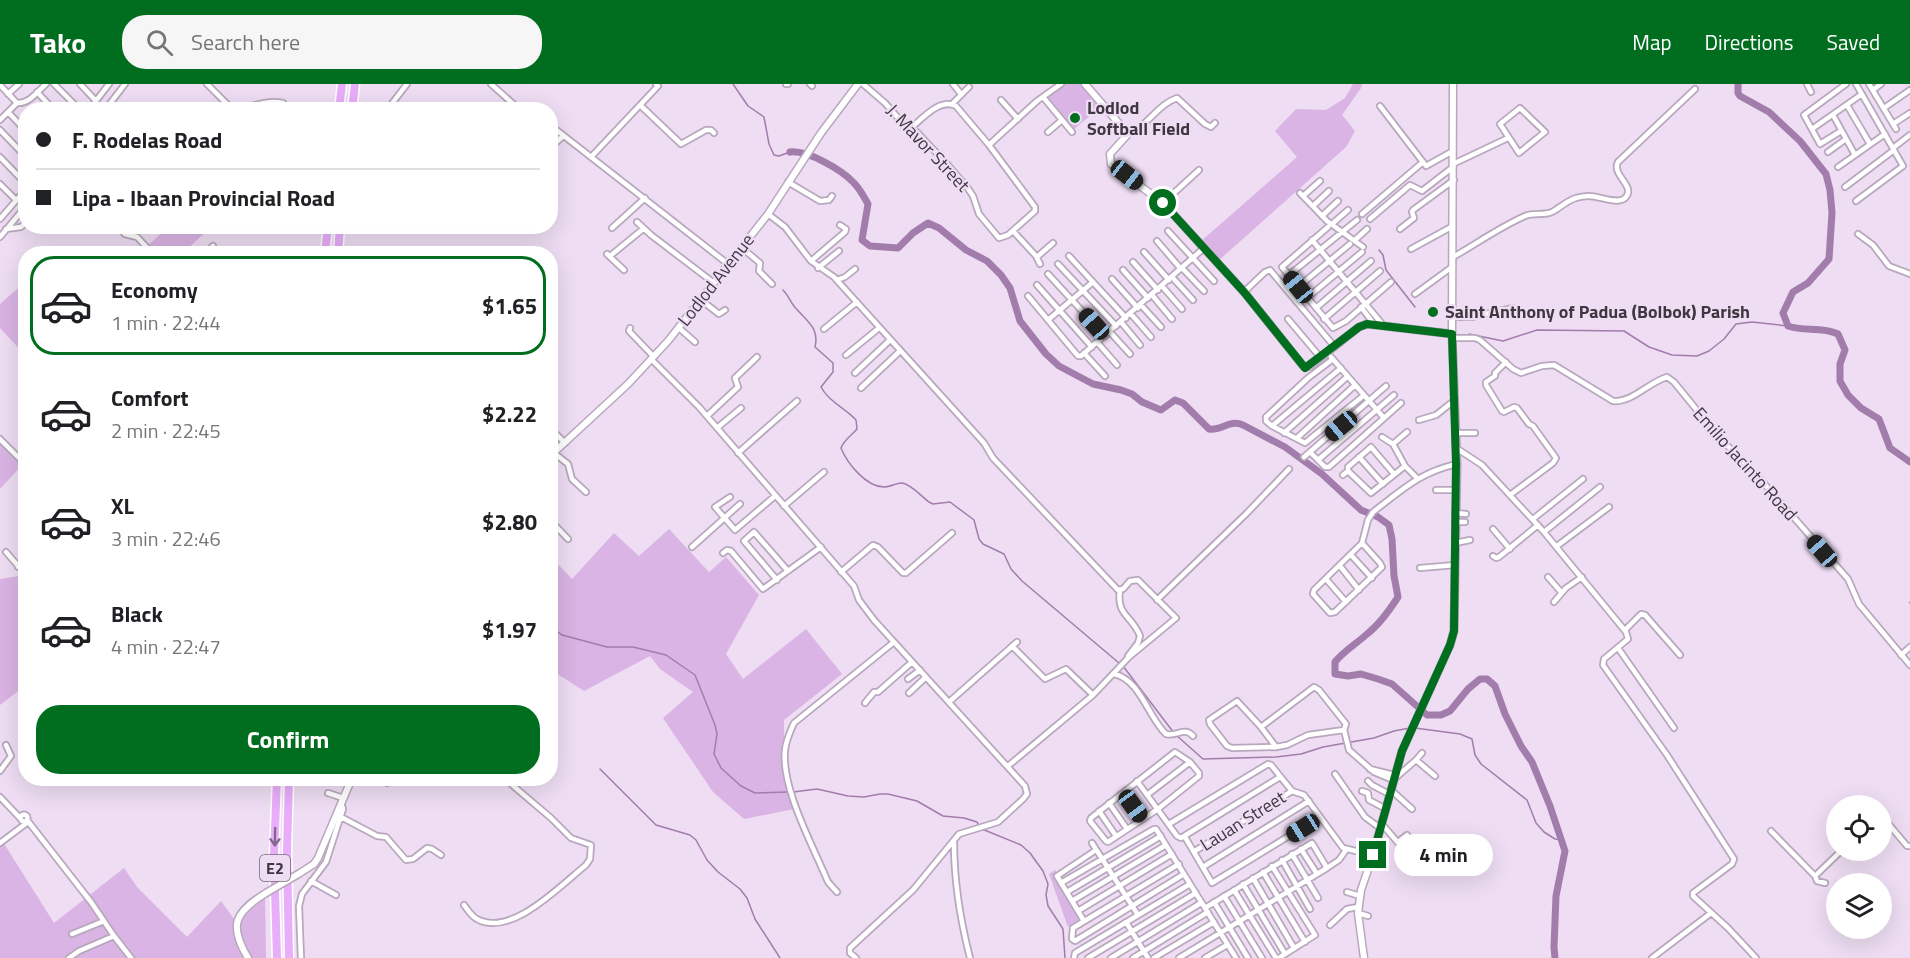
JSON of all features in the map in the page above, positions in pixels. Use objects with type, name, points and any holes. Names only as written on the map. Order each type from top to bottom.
[{"type":"highway","points":[[340,102],[342,84]]},
{"type":"highway","points":[[353,102],[355,84]]},
{"type":"highway","name":"E2","points":[[277,786],[274,856],[277,958]]},
{"type":"highway","name":"E2","points":[[289,786],[287,850],[289,958]]},
{"type":"main road","name":"Lodlod Avenue","points":[[558,449],[653,358],[679,328],[768,214],[805,155],[858,84]]},
{"type":"main road","points":[[1085,84],[1128,134],[1115,147],[1109,158],[1114,167],[1163,203],[1244,292],[1304,367],[1310,366],[1363,325],[1384,325],[1452,336]]},
{"type":"main road","points":[[1364,958],[1358,910],[1360,896],[1394,777],[1411,729],[1450,645],[1454,631],[1456,448],[1452,336],[1453,84]]},
{"type":"main road","points":[[249,958],[238,937],[240,915],[247,905],[314,864],[349,786]]},
{"type":"street","points":[[8,94],[19,84]]},
{"type":"street","points":[[25,102],[46,84]]},
{"type":"street","points":[[54,84],[72,102]]},
{"type":"street","points":[[80,84],[96,100],[109,84]]},
{"type":"street","points":[[111,102],[125,84]]},
{"type":"street","points":[[207,84],[225,102]]},
{"type":"street","points":[[393,102],[407,84]]},
{"type":"street","points":[[491,84],[511,102]]},
{"type":"street","name":"J. Mavor Street","points":[[863,84],[904,123],[912,126],[967,187],[973,196],[979,214],[999,238],[1013,231]]},
{"type":"street","points":[[952,84],[961,94]]},
{"type":"street","points":[[989,145],[1061,84]]},
{"type":"street","points":[[1807,84],[1811,92]]},
{"type":"street","points":[[1841,131],[1821,145],[1804,116],[1846,84]]},
{"type":"street","points":[[1856,84],[1902,167],[1856,201]]},
{"type":"street","points":[[1869,84],[1894,126],[1910,113]]},
{"type":"street","points":[[1873,90],[1881,84]]},
{"type":"street","points":[[0,85],[17,104],[4,116]]},
{"type":"street","points":[[591,157],[658,85]]},
{"type":"street","points":[[912,126],[937,107],[952,104],[969,87]]},
{"type":"street","points":[[1453,257],[1523,217],[1548,213],[1578,197],[1589,195],[1620,201],[1625,198],[1629,193],[1628,187],[1617,172],[1618,162],[1695,89]]},
{"type":"street","points":[[1884,108],[1910,90]]},
{"type":"street","points":[[37,92],[46,102]]},
{"type":"street","points":[[1812,129],[1862,94]]},
{"type":"street","points":[[1043,98],[1072,132]]},
{"type":"street","points":[[1128,134],[1138,129],[1166,104],[1177,99],[1205,124],[1211,127],[1215,123]]},
{"type":"street","points":[[1001,100],[1018,119]]},
{"type":"street","points":[[952,104],[989,145],[1035,207],[1035,211],[1013,231],[1037,257],[1040,264]]},
{"type":"street","points":[[639,105],[681,144],[706,130],[714,133]]},
{"type":"street","points":[[1848,105],[1870,144]]},
{"type":"street","points":[[1380,106],[1428,166],[1453,151]]},
{"type":"street","points":[[1520,108],[1545,132],[1519,153],[1508,138],[1500,122],[1520,108]]},
{"type":"street","points":[[0,111],[18,126]]},
{"type":"street","points":[[1833,115],[1855,155]]},
{"type":"street","points":[[1048,132],[1062,120]]},
{"type":"street","points":[[0,130],[18,149]]},
{"type":"street","points":[[558,132],[728,264]]},
{"type":"street","points":[[1838,167],[1885,134]]},
{"type":"street","points":[[558,141],[563,136]]},
{"type":"street","points":[[1370,219],[1410,185],[1422,191],[1454,165],[1508,138]]},
{"type":"street","points":[[1845,187],[1909,138]]},
{"type":"street","points":[[1828,152],[1846,139]]},
{"type":"street","points":[[0,157],[18,177]]},
{"type":"street","points":[[1362,214],[1423,162]]},
{"type":"street","points":[[1163,203],[1199,170]]},
{"type":"street","points":[[1400,229],[1414,218],[1413,210],[1454,180]]},
{"type":"street","points":[[1307,298],[1363,250],[1355,240],[1330,225],[1301,195],[1320,181]]},
{"type":"street","points":[[788,182],[820,201],[829,200],[832,196]]},
{"type":"street","points":[[0,184],[16,200]]},
{"type":"street","points":[[1313,206],[1329,191]]},
{"type":"street","points":[[0,219],[2,212],[18,197]]},
{"type":"street","points":[[612,228],[645,198]]},
{"type":"street","points":[[1322,216],[1338,201]]},
{"type":"street","points":[[1348,210],[1282,265],[1333,328],[1346,321],[1391,282]]},
{"type":"street","points":[[768,214],[785,227],[818,268],[837,280],[984,443],[993,458],[1120,590]]},
{"type":"street","points":[[0,237],[18,216]]},
{"type":"street","points":[[1289,275],[1357,220]]},
{"type":"street","points":[[637,222],[714,283]]},
{"type":"street","points":[[811,261],[845,232],[846,229],[840,225]]},
{"type":"street","points":[[1411,249],[1453,226]]},
{"type":"street","points":[[6,229],[18,227]]},
{"type":"street","points":[[624,270],[608,255],[643,229]]},
{"type":"street","points":[[1355,240],[1367,230]]},
{"type":"street","points":[[1168,231],[1214,281]]},
{"type":"street","points":[[126,234],[137,237],[145,246]]},
{"type":"street","points":[[1858,234],[1873,245],[1889,266],[1910,274]]},
{"type":"street","points":[[1312,240],[1355,293],[1374,324]]},
{"type":"street","points":[[1157,241],[1204,291]]},
{"type":"street","points":[[1037,257],[1053,243]]},
{"type":"street","points":[[1298,287],[1350,244]]},
{"type":"street","points":[[742,248],[760,263],[758,270],[772,284]]},
{"type":"street","points":[[1028,296],[1078,356],[1140,306],[1204,248]]},
{"type":"street","points":[[818,268],[839,251]]},
{"type":"street","points":[[1144,252],[1193,300]]},
{"type":"street","points":[[1069,256],[1092,282],[1151,337]]},
{"type":"street","points":[[1133,261],[1182,309]]},
{"type":"street","points":[[1316,308],[1371,261]]},
{"type":"street","points":[[1058,264],[1140,345]]},
{"type":"street","points":[[1415,294],[1452,267]]},
{"type":"street","points":[[837,280],[855,269]]},
{"type":"street","points":[[1123,270],[1172,319]]},
{"type":"street","points":[[1244,292],[1270,270],[1334,346]]},
{"type":"street","points":[[1324,319],[1380,271]]},
{"type":"street","points":[[1048,274],[1130,354]]},
{"type":"street","points":[[1112,279],[1161,327]]},
{"type":"street","points":[[1048,320],[1092,282]]},
{"type":"street","points":[[1037,285],[1092,347]]},
{"type":"street","points":[[701,300],[719,314],[726,310]]},
{"type":"street","points":[[824,329],[857,302]]},
{"type":"street","points":[[1363,306],[1384,325]]},
{"type":"street","points":[[1452,317],[1472,317],[1513,308]]},
{"type":"street","points":[[1288,319],[1320,357]]},
{"type":"street","points":[[630,328],[629,332],[684,390],[854,586],[859,600],[894,642],[1025,786],[1026,794],[1023,799],[998,822],[959,834],[913,890],[850,948],[850,953],[855,958]]},
{"type":"street","points":[[679,328],[695,342]]},
{"type":"street","points":[[846,355],[879,328]]},
{"type":"street","points":[[1452,336],[1480,340],[1506,362],[1495,373],[1495,376],[1486,382],[1486,385],[1502,411],[1516,408],[1533,426],[1556,458],[1553,463],[1510,495]]},
{"type":"street","points":[[855,373],[890,340]]},
{"type":"street","points":[[1097,342],[1117,365]]},
{"type":"street","points":[[861,388],[900,351]]},
{"type":"street","points":[[1327,352],[1384,418]]},
{"type":"street","points":[[1084,353],[1105,376]]},
{"type":"street","points":[[707,416],[738,387],[735,378],[757,357]]},
{"type":"street","points":[[1333,359],[1308,378],[1266,417],[1266,421],[1304,443],[1363,396]]},
{"type":"street","name":"Emilio Jacinto Road","points":[[1506,362],[1521,373],[1542,366],[1554,365],[1606,398],[1617,402],[1659,379],[1667,377],[1674,382],[1717,435],[1759,478],[1848,579],[1859,604],[1910,665]]},
{"type":"street","points":[[1272,426],[1341,368]]},
{"type":"street","points":[[1284,433],[1347,377]]},
{"type":"street","points":[[1296,438],[1354,386]]},
{"type":"street","points":[[1304,457],[1386,386]]},
{"type":"street","points":[[1318,460],[1394,395]]},
{"type":"street","points":[[1419,420],[1436,414],[1455,400]]},
{"type":"street","points":[[738,453],[797,401]]},
{"type":"street","points":[[1310,452],[1325,467],[1329,467],[1401,403]]},
{"type":"street","points":[[717,428],[741,408]]},
{"type":"street","points":[[1393,444],[1407,432]]},
{"type":"street","points":[[1455,433],[1475,433]]},
{"type":"street","points":[[1382,437],[1393,444],[1405,466],[1417,478]]},
{"type":"street","points":[[558,438],[564,444]]},
{"type":"street","points":[[0,439],[18,457]]},
{"type":"street","points":[[1343,475],[1348,471],[1348,467],[1372,448],[1394,474]]},
{"type":"street","points":[[1456,448],[1482,465],[1533,519],[1625,630],[1628,639],[1604,659],[1603,665],[1667,755],[1734,859],[1732,864],[1692,894],[1728,927],[1756,958]]},
{"type":"street","points":[[1359,457],[1383,484]]},
{"type":"street","points":[[558,458],[568,464],[572,479],[586,492]]},
{"type":"street","points":[[1362,543],[1382,565],[1372,578],[1346,602],[1335,612],[1330,613],[1315,596],[1314,590],[1362,543],[1368,520],[1373,512],[1417,478],[1439,468],[1456,464]]},
{"type":"street","points":[[1348,471],[1371,493],[1405,466]]},
{"type":"street","points":[[1157,600],[1289,469]]},
{"type":"street","points":[[784,506],[824,472]]},
{"type":"street","points":[[1533,519],[1583,479]]},
{"type":"street","points":[[1544,532],[1600,487]]},
{"type":"street","points":[[1436,490],[1456,490]]},
{"type":"street","points":[[730,497],[715,507],[736,530],[775,496]]},
{"type":"street","points":[[692,547],[740,504]]},
{"type":"street","points":[[1557,546],[1609,507]]},
{"type":"street","points":[[1455,513],[1466,514]]},
{"type":"street","points":[[1455,522],[1465,522]]},
{"type":"street","points":[[1493,556],[1498,558],[1538,525]]},
{"type":"street","points":[[558,528],[568,538]]},
{"type":"street","points":[[1493,530],[1510,549]]},
{"type":"street","points":[[777,580],[744,541],[754,532],[789,571]]},
{"type":"street","points":[[841,572],[873,545],[878,547],[903,573],[906,573],[952,532]]},
{"type":"street","points":[[1455,543],[1470,540]]},
{"type":"street","points":[[723,553],[727,550],[732,551],[762,589],[820,547]]},
{"type":"street","points":[[6,552],[18,567]]},
{"type":"street","points":[[1351,555],[1372,578]]},
{"type":"street","points":[[1420,568],[1455,565]]},
{"type":"street","points":[[1340,566],[1359,590]]},
{"type":"street","points":[[1554,602],[1560,597],[1561,592],[1582,577]]},
{"type":"street","points":[[1548,578],[1561,592]]},
{"type":"street","points":[[1326,579],[1346,602]]},
{"type":"street","points":[[1008,766],[1093,695],[1121,666],[1140,639],[1138,632],[1120,608],[1118,599],[1120,590],[1130,581],[1138,580],[1176,618],[1121,666]]},
{"type":"street","points":[[1625,630],[1641,614],[1645,615],[1680,655]]},
{"type":"street","points":[[837,892],[828,882],[789,785],[785,750],[788,735],[794,723],[894,642]]},
{"type":"street","points":[[948,702],[1017,642]]},
{"type":"street","points":[[1012,646],[1045,679],[1066,669],[1093,695]]},
{"type":"street","points":[[1901,655],[1910,647]]},
{"type":"street","points":[[1618,648],[1674,728]]},
{"type":"street","points":[[865,703],[874,692],[880,690],[912,662]]},
{"type":"street","points":[[908,679],[920,670]]},
{"type":"street","points":[[1114,674],[1125,677],[1166,734],[1173,735],[1183,731],[1193,736]]},
{"type":"street","points":[[909,693],[926,676]]},
{"type":"street","points":[[1261,727],[1310,689],[1317,687],[1346,724],[1344,730],[1349,750],[1374,772],[1394,777],[1422,753]]},
{"type":"street","points":[[1276,747],[1237,701],[1209,720],[1229,747],[1276,747],[1287,745],[1300,736],[1344,730]]},
{"type":"street","points":[[0,771],[11,756],[6,745]]},
{"type":"street","points":[[1175,752],[1190,762],[1199,775],[1158,808],[1116,836],[1106,841],[1090,821],[1099,811],[1124,794],[1175,752]]},
{"type":"street","points":[[1416,760],[1435,776]]},
{"type":"street","points":[[1147,795],[1190,762]]},
{"type":"street","points":[[1169,824],[1265,765],[1271,765],[1292,790],[1304,795],[1340,846],[1346,850],[1359,850],[1373,855]]},
{"type":"street","points":[[1335,774],[1365,817],[1381,826],[1405,851]]},
{"type":"street","points":[[1137,781],[1177,837],[1185,837],[1280,777]]},
{"type":"street","points":[[1368,781],[1372,786],[1390,792],[1412,809]]},
{"type":"street","points":[[464,905],[475,918],[484,922],[497,923],[518,918],[586,865],[590,858],[591,845],[571,838],[513,786]]},
{"type":"street","name":"Lauan Street","points":[[1195,851],[1292,790]]},
{"type":"street","points":[[1362,791],[1368,793],[1369,800],[1386,809]]},
{"type":"street","points":[[300,958],[299,906],[302,894],[326,862],[343,809],[342,801],[328,793]]},
{"type":"street","points":[[1124,794],[1142,819]]},
{"type":"street","points":[[0,797],[22,821],[27,821],[92,902],[131,958]]},
{"type":"street","points":[[1203,867],[1309,801]]},
{"type":"street","points":[[1109,803],[1127,829]]},
{"type":"street","points":[[1099,811],[1116,836]]},
{"type":"street","points":[[341,817],[377,836],[386,837],[406,860],[413,859],[427,848],[441,855]]},
{"type":"street","points":[[1185,837],[1210,881],[1215,882],[1320,817]]},
{"type":"street","points":[[0,843],[27,821]]},
{"type":"street","points":[[1061,883],[1154,828],[1179,864],[1234,956],[1226,958]]},
{"type":"street","points":[[1892,828],[1907,846],[1910,846]]},
{"type":"street","points":[[1771,831],[1815,876],[1817,881],[1825,883]]},
{"type":"street","points":[[1398,842],[1407,835]]},
{"type":"street","points":[[1067,892],[1161,836]]},
{"type":"street","points":[[1132,958],[1214,902],[1317,840]]},
{"type":"street","points":[[954,842],[956,886],[969,958]]},
{"type":"street","points":[[1092,843],[1138,915]]},
{"type":"street","points":[[1312,843],[1327,868]]},
{"type":"street","points":[[1072,901],[1166,845]]},
{"type":"street","points":[[1301,849],[1317,874]]},
{"type":"street","points":[[1084,921],[1058,874],[1096,850]]},
{"type":"street","points":[[1179,958],[1327,868],[1339,860],[1346,850]]},
{"type":"street","points":[[1078,911],[1172,854]]},
{"type":"street","points":[[1292,854],[1317,898]]},
{"type":"street","points":[[1282,860],[1310,909]]},
{"type":"street","points":[[1815,876],[1831,861]]},
{"type":"street","points":[[1179,864],[1072,929],[1073,940],[1184,874]]},
{"type":"street","points":[[1234,890],[1277,958],[1305,942],[1315,935],[1272,866]]},
{"type":"street","points":[[1263,872],[1305,942]]},
{"type":"street","points":[[1253,878],[1294,948]]},
{"type":"street","points":[[311,881],[336,895]]},
{"type":"street","points":[[1074,958],[1075,953],[1190,884]]},
{"type":"street","points":[[1243,884],[1286,954]]},
{"type":"street","points":[[1347,892],[1360,896]]},
{"type":"street","points":[[1088,958],[1196,893]]},
{"type":"street","points":[[1224,896],[1262,958]]},
{"type":"street","points":[[1214,902],[1248,958]]},
{"type":"street","points":[[1111,958],[1205,908]]},
{"type":"street","points":[[1330,926],[1347,909],[1358,910],[1368,916]]},
{"type":"street","points":[[1652,958],[1711,913]]},
{"type":"street","points":[[72,934],[104,921]]},
{"type":"street","points":[[1126,922],[1148,958]]},
{"type":"street","points":[[1154,958],[1214,922]]},
{"type":"street","points":[[69,958],[79,951],[114,936]]},
{"type":"street","points":[[1205,958],[1227,945]]},
{"type":"shaded area","name":"Lodlod Softball Field","points":[[1063,84],[1085,84],[1103,105],[1073,130],[1045,98]]},
{"type":"shaded area","points":[[1353,84],[1362,84],[1342,115],[1355,131],[1346,147],[1218,261],[1200,242],[1297,157],[1275,131],[1296,109],[1326,110],[1345,98]]},
{"type":"shaded area","points":[[160,234],[203,234],[191,246],[148,246]]},
{"type":"shaded area","points":[[18,288],[18,347],[0,328],[0,304]]},
{"type":"shaded area","points":[[0,441],[18,459],[18,469],[0,489]]},
{"type":"shaded area","points":[[669,529],[709,572],[726,557],[759,595],[726,654],[743,679],[806,629],[842,674],[784,720],[784,765],[794,809],[744,819],[713,792],[663,718],[693,692],[660,669],[650,656],[584,691],[558,674],[558,564],[572,579],[614,533],[639,556]]},
{"type":"shaded area","points":[[18,576],[18,691],[0,705],[0,579]]},
{"type":"shaded area","points":[[3,842],[54,923],[124,868],[137,887],[187,937],[221,901],[234,919],[265,896],[266,958],[0,958],[0,844]]},
{"type":"shaded area","points":[[1055,870],[1084,917],[1068,927],[1049,874]]},
{"type":"waterway","points":[[733,84],[748,106],[764,117],[769,144],[774,155],[779,156],[790,152]]},
{"type":"waterway","points":[[1738,84],[1740,96],[1769,112],[1800,141],[1826,174],[1830,190],[1832,213],[1829,259],[1808,283],[1793,292],[1783,313],[1788,326],[1825,330],[1838,334],[1845,350],[1840,364],[1840,381],[1848,395],[1861,408],[1879,419],[1890,448],[1910,462]]},
{"type":"waterway","points":[[790,152],[806,154],[824,162],[841,172],[856,185],[868,204],[862,240],[870,246],[898,248],[913,233],[928,223],[939,228],[966,250],[987,261],[1010,288],[1020,321],[1046,354],[1059,366],[1093,384],[1132,394],[1142,402],[1161,410],[1175,400],[1183,403],[1209,429],[1234,423],[1243,425],[1285,447],[1322,474],[1361,510],[1378,517],[1389,525],[1398,597],[1376,626],[1335,662],[1335,674],[1348,676],[1361,674],[1392,684],[1427,715],[1441,715],[1450,711],[1468,689],[1480,679],[1487,679],[1495,686],[1505,714],[1532,762],[1565,851],[1556,896],[1555,958]]},
{"type":"waterway","points":[[1379,250],[1383,255],[1386,270],[1415,307]]},
{"type":"waterway","points":[[783,290],[813,329],[815,347],[833,363],[833,372],[821,387],[828,397],[856,420],[857,429],[841,448],[858,473],[877,486],[905,484],[933,504],[950,502],[974,520],[979,539],[983,544],[1004,554],[1011,569],[1022,581],[1119,663]]},
{"type":"waterway","points":[[1469,334],[1503,341],[1537,330],[1624,331],[1649,347],[1672,355],[1697,356],[1709,351],[1724,339],[1736,324],[1752,322],[1788,326]]},
{"type":"waterway","points":[[558,632],[607,647],[633,647],[666,655],[695,675],[715,725],[717,734],[714,754],[721,768],[741,786],[755,793],[788,792]]},
{"type":"waterway","points":[[1123,666],[1174,733]]},
{"type":"waterway","points":[[1176,735],[1203,759],[1276,757],[1301,754],[1410,728]]},
{"type":"waterway","points":[[1415,728],[1460,734],[1472,739],[1475,755],[1481,764],[1527,800],[1536,823],[1544,832],[1555,839],[1562,840]]},
{"type":"waterway","points":[[600,769],[656,825],[690,835],[696,840],[707,860],[747,898],[755,919],[780,958]]},
{"type":"waterway","points":[[793,792],[817,789],[848,796],[888,794],[917,801],[943,816],[977,822],[979,826]]},
{"type":"waterway","points":[[982,829],[1021,845],[1043,871],[1048,884],[1046,895],[1048,906],[1063,929],[1065,958]]},
{"type":"place","name":"Lodlod Softball Field","points":[[1075,118]]},
{"type":"place","name":"Saint Anthony of Padua (Bolbok) Parish","points":[[1433,312]]},
{"type":"route","points":[[1163,203],[1244,292],[1305,368],[1359,327],[1367,324],[1452,334],[1456,464],[1454,631],[1450,645],[1402,751],[1373,855]]}]
